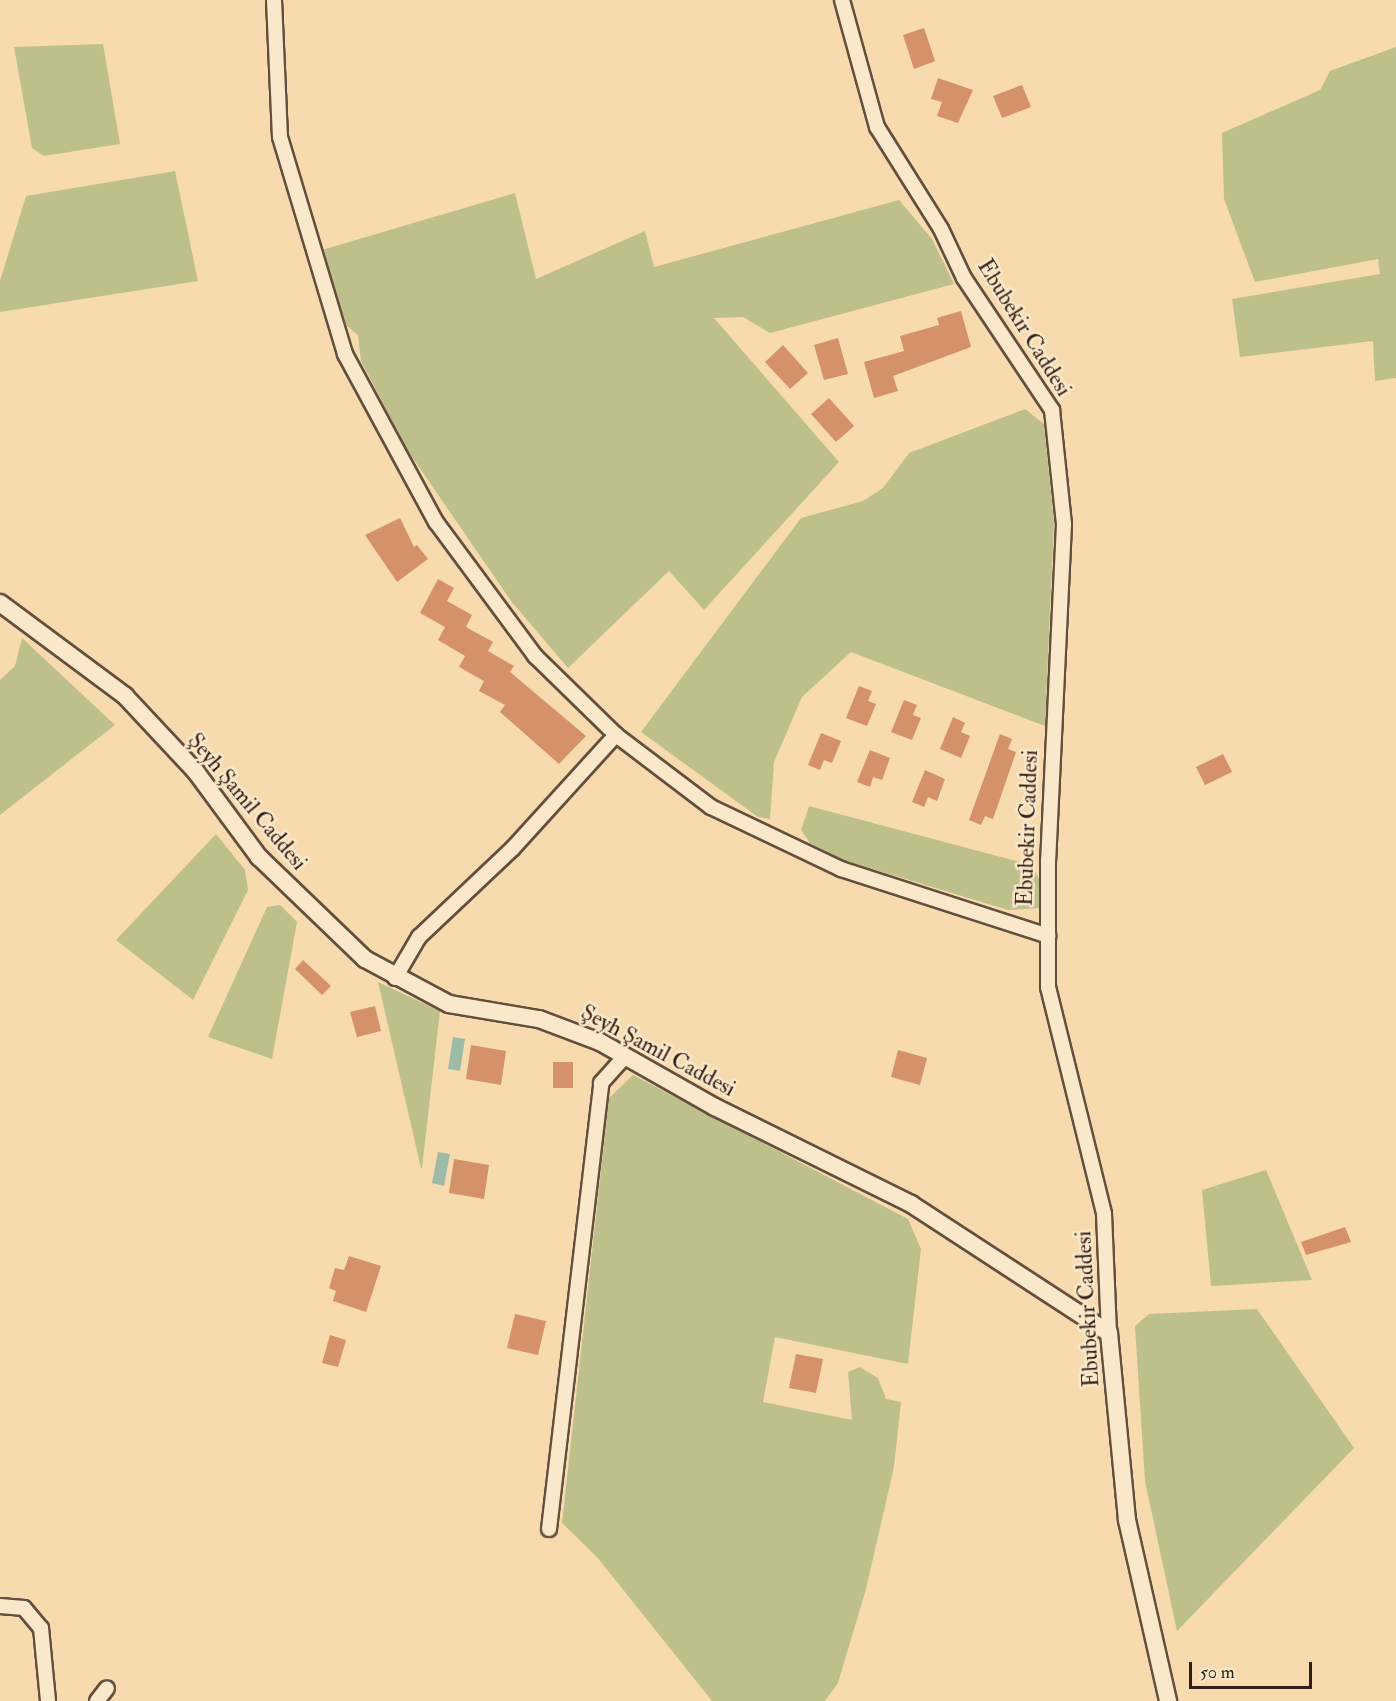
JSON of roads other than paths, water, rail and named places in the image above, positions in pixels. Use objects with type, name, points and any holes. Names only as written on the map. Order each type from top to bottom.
[{"type":"street","points":[[274,0],[280,137],[355,377],[395,455],[484,593],[535,656],[616,735],[711,807],[782,843],[841,869],[1048,936]]},
{"type":"street","name":"Ebubekir Caddesi","points":[[842,0],[877,127],[941,229],[964,278],[1052,410],[1064,524],[1048,987],[1104,1214],[1109,1333],[1127,1520],[1168,1701]]},
{"type":"street","name":"Şeyh Şamil Caddesi","points":[[0,603],[125,696],[196,772],[260,857],[313,914],[356,953],[395,978],[449,1004],[552,1022],[625,1056],[911,1204],[1109,1333]]},
{"type":"street","points":[[395,978],[419,937],[513,848],[616,735]]},
{"type":"street","points":[[549,1529],[601,1083],[625,1056]]},
{"type":"street","points":[[0,1606],[24,1608],[40,1628],[48,1701]]},
{"type":"street","points":[[97,1701],[107,1688]]}]
